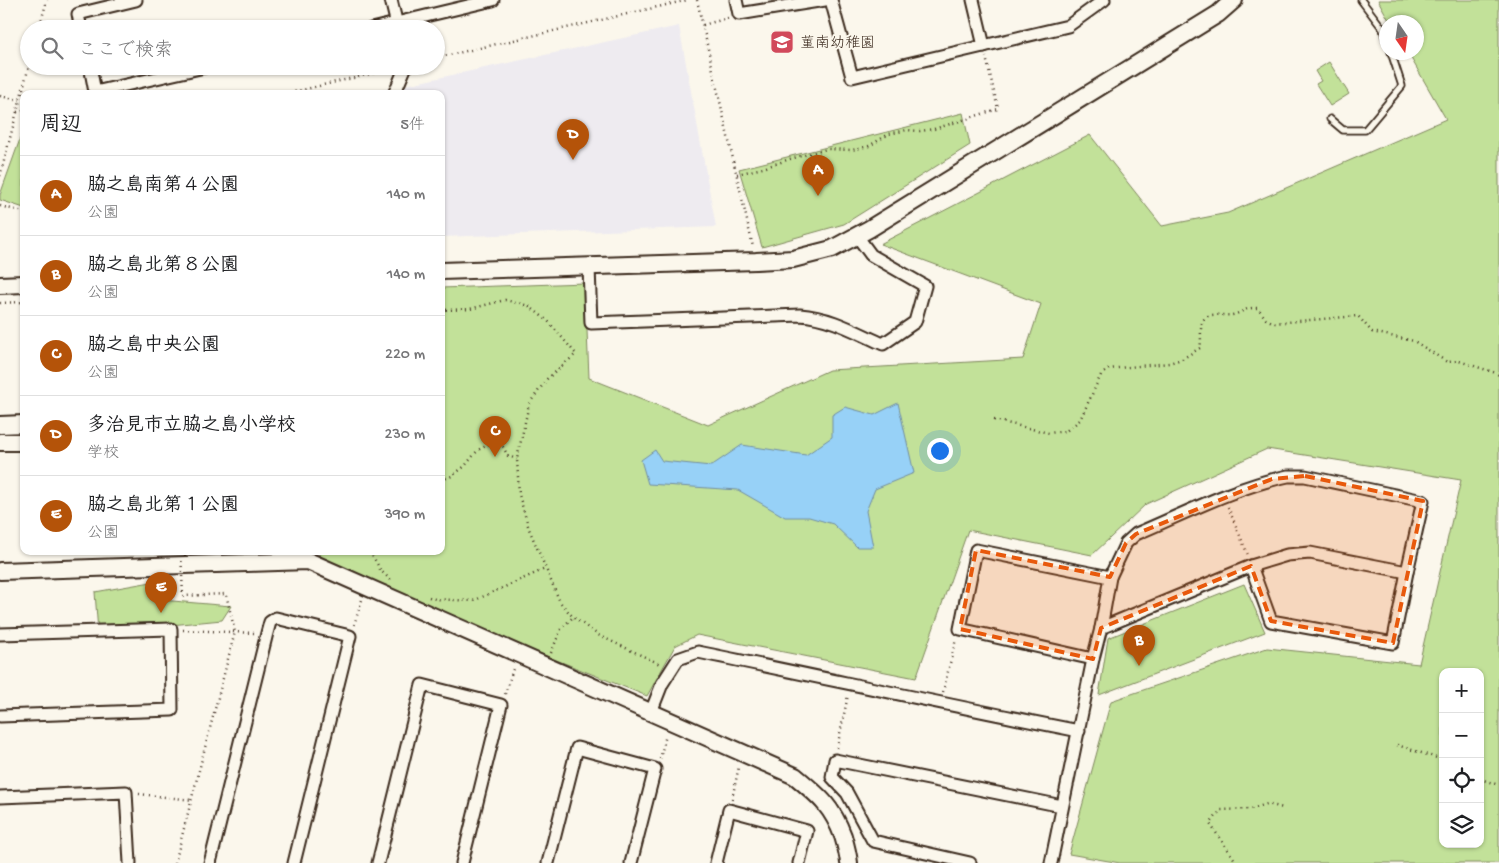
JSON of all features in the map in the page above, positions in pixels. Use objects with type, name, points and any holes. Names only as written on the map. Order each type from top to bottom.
[{"type":"street","points":[[79,20],[78,14],[136,0]]},
{"type":"street","points":[[391,0],[396,20]]},
{"type":"street","points":[[420,20],[493,0]]},
{"type":"street","points":[[736,0],[739,14],[825,0]]},
{"type":"street","points":[[830,0],[852,77],[1068,26],[1104,0]]},
{"type":"street","points":[[973,0],[984,46]]},
{"type":"street","points":[[445,272],[756,262],[793,259],[832,249],[857,236],[1218,14],[1234,0]]},
{"type":"street","points":[[92,75],[96,90]]},
{"type":"street","points":[[105,90],[169,75]]},
{"type":"street","points":[[396,90],[402,75]]},
{"type":"street","points":[[588,267],[591,323],[814,316],[831,320],[883,344],[915,322],[924,286],[870,255],[857,236]]},
{"type":"street","points":[[0,285],[20,284]]},
{"type":"street","points":[[0,425],[20,424]]},
{"type":"street","points":[[0,442],[20,442]]},
{"type":"street","points":[[1051,863],[1110,577],[1126,543],[1136,534],[1224,496],[1272,479],[1288,476],[1305,476],[1423,501],[1393,643],[1271,621],[1251,566]]},
{"type":"street","points":[[1093,659],[960,629],[976,550],[1110,577]]},
{"type":"street","points":[[1101,628],[1251,566],[1287,555],[1310,553],[1407,572]]},
{"type":"street","points":[[0,571],[307,556],[366,588],[795,776],[831,809],[848,852],[849,863]]},
{"type":"street","points":[[210,863],[267,633],[270,622],[276,618],[350,636],[294,863]]},
{"type":"street","points":[[0,634],[171,629],[172,710],[0,716]]},
{"type":"street","points":[[651,712],[662,684],[678,659],[698,652],[850,683],[940,704],[1078,731]]},
{"type":"street","points":[[378,863],[422,685],[502,705],[462,863]]},
{"type":"street","points":[[548,863],[577,748],[655,769],[631,863]]},
{"type":"street","points":[[970,863],[872,842],[847,793],[832,777],[835,760],[1062,806]]},
{"type":"street","points":[[0,797],[126,792],[130,863]]},
{"type":"street","points":[[716,863],[729,810],[807,831],[799,863]]},
{"type":"lane","points":[[1361,0],[1379,24]]},
{"type":"lane","points":[[1330,119],[1343,130],[1365,130],[1402,86],[1394,60]]},
{"type":"path","points":[[42,20],[48,0]]},
{"type":"path","points":[[445,56],[688,0]]},
{"type":"path","points":[[697,0],[756,262]]},
{"type":"path","points":[[703,26],[739,14]]},
{"type":"path","points":[[737,174],[828,150],[852,150],[869,146],[889,134],[907,130],[934,130],[998,109],[984,46]]},
{"type":"path","points":[[23,90],[27,75]]},
{"type":"path","points":[[302,90],[365,75]]},
{"type":"path","points":[[0,96],[20,100],[0,176]]},
{"type":"path","points":[[0,206],[20,211]]},
{"type":"path","points":[[445,310],[470,309],[506,300],[529,306],[548,321],[576,354],[547,379],[529,404],[517,459],[519,495],[529,529],[560,602],[573,617],[598,635],[671,669]]},
{"type":"path","points":[[0,303],[20,302]]},
{"type":"path","points":[[994,420],[1049,433],[1066,431],[1080,420],[1101,375],[1108,369],[1169,363],[1182,358],[1200,348],[1202,341],[1201,325],[1205,318],[1210,315],[1233,315],[1249,307],[1258,308],[1266,319],[1274,322],[1358,316],[1372,332],[1414,341],[1447,362],[1459,361],[1496,372],[1499,375]]},
{"type":"path","points":[[445,479],[452,476],[465,466],[478,450],[490,444],[503,447],[508,456],[517,459]]},
{"type":"path","points":[[1224,496],[1248,554],[1251,566]]},
{"type":"path","points":[[175,863],[235,632],[226,594],[183,596],[182,555]]},
{"type":"path","points":[[372,555],[381,571],[393,582]]},
{"type":"path","points":[[426,596],[435,599],[473,601],[546,569]]},
{"type":"path","points":[[350,636],[366,588]]},
{"type":"path","points":[[546,666],[561,628],[573,617]]},
{"type":"path","points":[[171,629],[267,633]]},
{"type":"path","points":[[940,704],[957,632],[960,629]]},
{"type":"path","points":[[502,705],[518,654]]},
{"type":"path","points":[[835,760],[850,683]]},
{"type":"path","points":[[655,769],[660,759],[670,720]]},
{"type":"path","points":[[1397,745],[1439,759]]},
{"type":"path","points":[[729,810],[742,752]]},
{"type":"path","points":[[1484,780],[1499,785]]},
{"type":"path","points":[[126,792],[192,800]]},
{"type":"path","points":[[1235,863],[1235,860],[1210,824],[1221,810],[1251,809],[1267,804],[1283,808]]},
{"type":"highlighted area","points":[[1305,476],[1423,501],[1393,643],[1271,621],[1251,566],[1101,628],[1093,659],[967,631],[960,629],[976,550],[1110,577],[1126,543],[1136,534],[1272,479]]},
{"type":"shaded area","points":[[679,26],[716,227],[445,237],[445,90],[383,90]]},
{"type":"green space","points":[[1378,0],[1499,0],[1499,863],[1120,863],[1069,854],[1111,701],[1267,648],[1419,664],[1461,480],[1267,449],[1146,504],[1092,555],[968,530],[916,678],[697,635],[675,646],[647,696],[327,569],[319,559],[319,555],[445,555],[445,288],[585,283],[589,378],[708,425],[829,370],[1023,359],[1041,304],[880,244],[1090,135],[1162,226],[1228,213],[1446,119],[1412,60],[1424,60],[1424,15],[1386,15]]},
{"type":"green space","points":[[1329,62],[1349,94],[1330,106],[1316,84],[1321,81],[1315,71]]},
{"type":"green space","points":[[963,113],[970,145],[844,224],[762,247],[739,169]]},
{"type":"green space","points":[[20,139],[20,207],[0,200],[0,195]]},
{"type":"green space","points":[[157,581],[161,600],[231,606],[222,620],[98,632],[95,592]]},
{"type":"green space","points":[[1244,584],[1265,632],[1099,695],[1108,638]]},
{"type":"water","points":[[898,403],[914,473],[875,489],[866,511],[873,547],[857,547],[833,524],[809,517],[785,517],[738,490],[648,484],[641,460],[655,450],[662,461],[711,466],[742,445],[806,455],[832,437],[832,415],[845,407],[874,415]]},
{"type":"place","name":"菫南幼稚園","points":[[782,42]]},
{"type":"place","name":"多治見市立脇之島小学校","points":[[573,160]]},
{"type":"place","name":"脇之島南第４公園","points":[[818,196]]},
{"type":"place","name":"脇之島中央公園","points":[[495,457]]},
{"type":"place","name":"脇之島北第１公園","points":[[161,613]]},
{"type":"place","name":"脇之島北第８公園","points":[[1139,666]]}]
